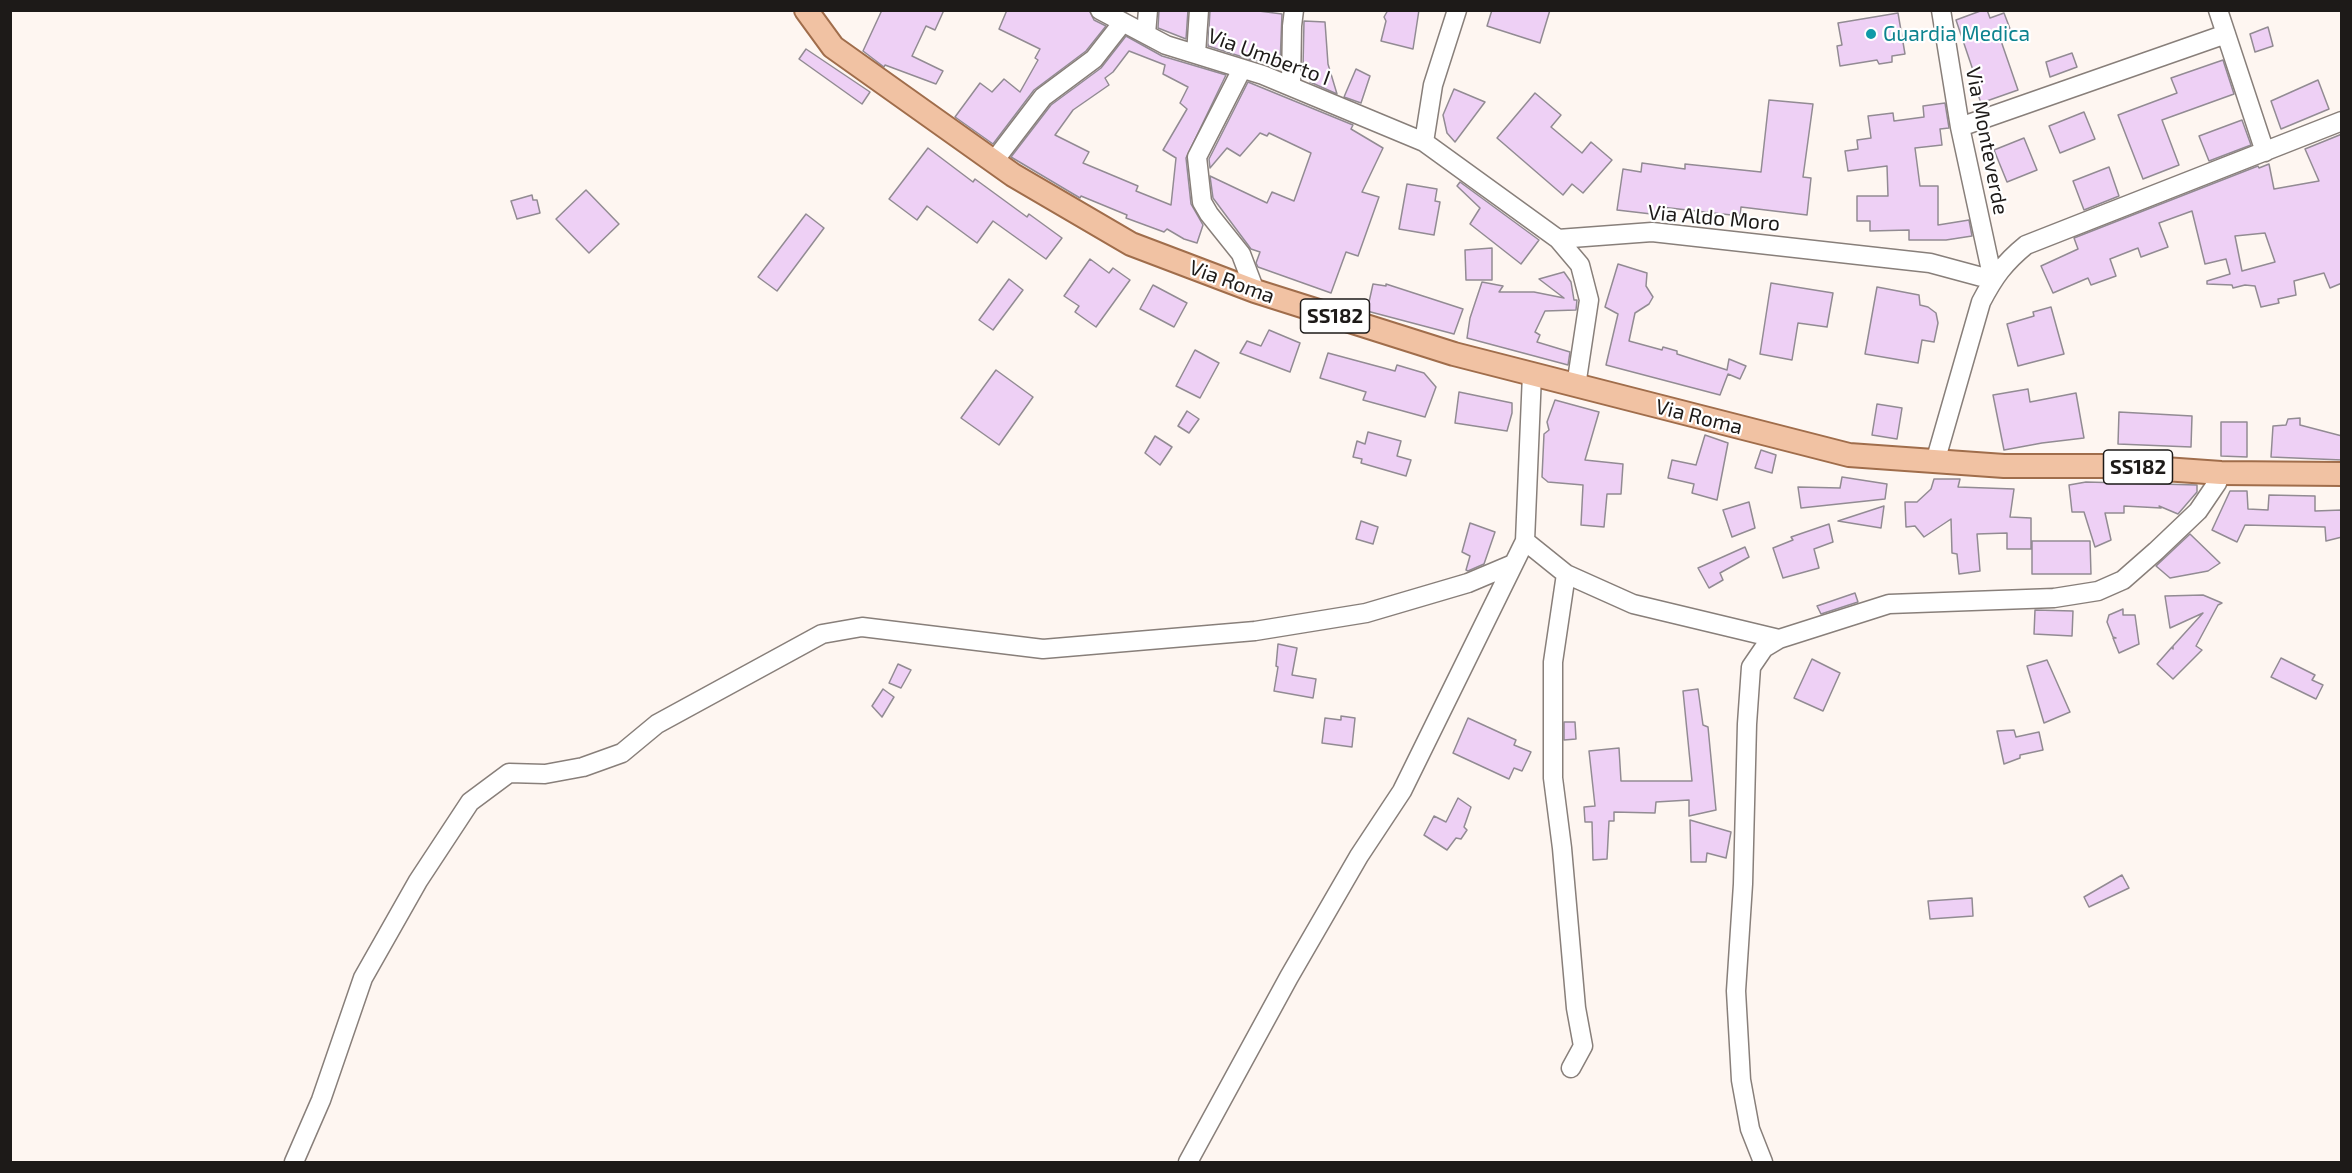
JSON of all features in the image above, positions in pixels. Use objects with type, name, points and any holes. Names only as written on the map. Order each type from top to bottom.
[{"type":"main road","name":"Via Roma","points":[[806,10],[833,47],[1013,175],[1131,244],[1255,291],[1454,354],[1849,455],[1935,462]]},
{"type":"main road","name":"SS182","points":[[1935,462],[2004,466],[2121,466],[2221,473],[2342,474]]},
{"type":"street","name":"Via Umberto I","points":[[1100,10],[1166,45],[1291,86],[1424,142]]},
{"type":"street","points":[[1146,34],[1149,10]]},
{"type":"street","points":[[1196,54],[1199,10]]},
{"type":"street","points":[[1291,86],[1294,10]]},
{"type":"street","points":[[1457,10],[1434,85],[1424,142],[1558,239],[1580,265],[1589,300],[1576,386]]},
{"type":"street","name":"Via Monteverde","points":[[1941,10],[1960,128],[1992,280]]},
{"type":"street","points":[[2218,10],[2265,152]]},
{"type":"street","points":[[994,161],[1043,97],[1094,59],[1123,22]]},
{"type":"street","points":[[1960,128],[2226,34]]},
{"type":"street","points":[[1242,69],[1197,157],[1202,202],[1241,254],[1255,291]]},
{"type":"street","points":[[1935,462],[1981,302],[1992,280],[2007,260],[2026,245],[2342,121]]},
{"type":"street","name":"Via Aldo Moro","points":[[1558,239],[1652,232],[1930,263],[1992,280]]},
{"type":"street","points":[[1188,1162],[1359,856],[1402,791],[1525,542],[1532,374]]},
{"type":"street","points":[[1762,1162],[1750,1129],[1741,1080],[1736,991],[1743,884],[1747,724],[1751,667],[1764,648],[1779,639],[1889,604],[2054,598],[2098,591],[2123,580],[2198,511],[2221,473]]},
{"type":"street","points":[[1525,542],[1566,574],[1633,604],[1779,639]]},
{"type":"street","points":[[292,1159],[321,1100],[363,978],[418,881],[470,802],[509,773],[545,774],[583,767],[622,753],[657,724],[822,634],[862,627],[1043,648],[1255,631],[1366,613],[1468,583],[1513,564]]},
{"type":"street","points":[[1566,574],[1553,662],[1553,778],[1562,848],[1576,1008],[1583,1046],[1571,1068]]},
{"type":"building","points":[[882,10],[944,10],[935,30],[926,26],[912,56],[943,71],[936,84],[885,65],[884,67],[863,51]]},
{"type":"building","points":[[1007,10],[1089,10],[1094,20],[1106,26],[1086,51],[1034,90],[993,144],[955,117],[980,83],[992,92],[1004,79],[1020,92],[1038,60],[1035,58],[1040,49],[999,29]]},
{"type":"building","points":[[1159,10],[1188,10],[1186,39],[1158,28]]},
{"type":"building","points":[[1210,10],[1251,10],[1282,14],[1280,64],[1252,60],[1208,46]]},
{"type":"building","points":[[1388,10],[1419,10],[1413,49],[1381,41],[1386,21],[1384,17]]},
{"type":"building","points":[[1492,10],[1550,10],[1540,43],[1487,26]]},
{"type":"building","points":[[1987,10],[1990,18],[2004,13],[2012,34],[2000,38],[2018,90],[1981,103],[1975,86],[1978,85],[1956,20]]},
{"type":"building","name":"Guardia Medica","points":[[1898,13],[1905,54],[1892,56],[1892,62],[1879,64],[1877,60],[1840,66],[1837,46],[1842,45],[1838,23]]},
{"type":"building","points":[[1304,21],[1325,22],[1328,64],[1337,94],[1310,82],[1310,69],[1303,68]]},
{"type":"building","points":[[2268,27],[2273,46],[2255,52],[2250,34]]},
{"type":"building","points":[[1126,36],[1162,56],[1226,75],[1186,158],[1191,204],[1203,225],[1197,243],[1184,239],[1167,229],[1164,232],[1126,218],[1127,215],[1081,196],[1080,198],[1011,157],[1051,105],[1101,68]],"holes":[[[1129,51],[1165,65],[1163,74],[1188,87],[1180,103],[1187,109],[1163,150],[1176,158],[1171,205],[1136,191],[1138,186],[1083,163],[1089,152],[1055,135],[1073,110],[1109,85],[1105,78],[1113,72]]]},
{"type":"building","points":[[806,49],[870,92],[862,104],[799,59]]},
{"type":"building","points":[[2072,53],[2077,67],[2050,77],[2046,62]]},
{"type":"building","points":[[2223,60],[2234,94],[2162,120],[2179,165],[2143,179],[2118,115],[2177,93],[2171,78]]},
{"type":"building","points":[[1356,69],[1370,76],[1361,103],[1344,97]]},
{"type":"building","points":[[2318,80],[2329,109],[2281,129],[2271,101]]},
{"type":"building","points":[[1248,82],[1353,125],[1351,129],[1383,148],[1362,192],[1379,197],[1358,256],[1346,252],[1331,293],[1258,267],[1256,263],[1260,252],[1251,249],[1213,198],[1210,176],[1267,203],[1272,192],[1294,201],[1311,153],[1269,133],[1267,136],[1260,133],[1240,156],[1227,148],[1210,168],[1209,159]]},
{"type":"building","points":[[1454,89],[1485,102],[1455,142],[1447,133],[1443,115]]},
{"type":"building","points":[[1535,93],[1561,115],[1551,127],[1582,153],[1591,142],[1612,160],[1583,193],[1572,184],[1563,195],[1497,138]]},
{"type":"building","points":[[1769,100],[1813,104],[1803,177],[1811,178],[1807,215],[1741,207],[1740,216],[1661,207],[1660,215],[1617,210],[1623,169],[1641,172],[1642,163],[1685,169],[1685,164],[1761,172]]},
{"type":"building","points":[[1945,103],[1949,128],[1940,129],[1942,145],[1915,148],[1920,186],[1938,186],[1938,225],[1969,220],[1972,236],[1946,240],[1909,240],[1909,230],[1870,231],[1870,221],[1857,221],[1857,196],[1888,196],[1887,166],[1848,171],[1845,151],[1858,149],[1857,140],[1871,138],[1868,116],[1893,113],[1894,121],[1924,117],[1923,106]]},
{"type":"building","points":[[2084,112],[2095,139],[2060,153],[2049,126]]},
{"type":"building","points":[[2242,120],[2251,145],[2209,161],[2199,136]]},
{"type":"building","points":[[2342,134],[2342,283],[2330,288],[2324,273],[2294,281],[2296,295],[2278,299],[2279,303],[2261,307],[2255,286],[2245,285],[2233,288],[2232,285],[2207,284],[2207,281],[2230,274],[2226,259],[2205,264],[2192,211],[2159,223],[2168,247],[2141,257],[2138,248],[2110,259],[2116,276],[2091,285],[2088,278],[2053,293],[2041,266],[2078,249],[2074,238],[2258,166],[2259,168],[2269,164],[2274,189],[2319,181],[2305,149]],"holes":[[[2265,233],[2275,262],[2242,271],[2235,236]]]},
{"type":"building","points":[[2024,138],[2037,170],[2007,182],[1994,150]]},
{"type":"building","points":[[928,148],[973,182],[975,179],[1027,217],[1029,214],[1062,238],[1046,259],[993,221],[977,243],[927,206],[917,220],[889,199]]},
{"type":"building","points":[[2109,167],[2119,196],[2084,210],[2073,181]]},
{"type":"building","points":[[1460,182],[1539,240],[1521,264],[1470,224],[1480,208],[1457,186]]},
{"type":"building","points":[[1407,184],[1437,189],[1435,201],[1440,202],[1434,235],[1399,229]]},
{"type":"building","points":[[586,190],[619,224],[589,253],[556,219]]},
{"type":"building","points":[[532,195],[533,200],[537,200],[540,213],[517,219],[511,201]]},
{"type":"building","points":[[806,214],[824,228],[777,291],[758,277]]},
{"type":"building","points":[[1492,248],[1492,280],[1466,280],[1465,250]]},
{"type":"building","points":[[1090,259],[1109,273],[1113,268],[1130,280],[1096,327],[1075,312],[1079,306],[1064,296]]},
{"type":"building","points":[[1618,264],[1647,273],[1646,286],[1653,297],[1649,304],[1635,313],[1629,341],[1662,350],[1663,347],[1677,351],[1677,354],[1727,370],[1729,359],[1746,366],[1740,379],[1728,374],[1720,395],[1606,365],[1618,314],[1605,307]]},
{"type":"building","points":[[1564,272],[1571,282],[1574,300],[1577,300],[1576,310],[1545,311],[1535,332],[1540,335],[1537,342],[1570,352],[1568,365],[1467,338],[1470,318],[1482,282],[1503,286],[1499,292],[1534,292],[1564,298],[1539,279]]},
{"type":"building","points":[[1009,279],[1023,290],[993,330],[979,320]]},
{"type":"building","points":[[1771,283],[1833,293],[1827,327],[1798,323],[1792,360],[1760,354]]},
{"type":"building","points":[[1373,284],[1386,286],[1386,284],[1463,309],[1454,334],[1367,311]]},
{"type":"building","points":[[1153,285],[1187,303],[1174,327],[1140,309]]},
{"type":"building","points":[[1877,287],[1919,295],[1920,305],[1936,313],[1938,323],[1934,342],[1922,340],[1918,363],[1865,354]]},
{"type":"building","points":[[2051,307],[2064,354],[2018,366],[2007,324],[2034,316],[2033,312]]},
{"type":"building","points":[[1269,330],[1300,343],[1290,372],[1240,353],[1247,341],[1261,346]]},
{"type":"building","points":[[1195,350],[1219,363],[1200,398],[1176,386]]},
{"type":"building","points":[[1328,353],[1395,371],[1397,365],[1424,373],[1436,387],[1425,417],[1363,400],[1366,392],[1320,378]]},
{"type":"building","points":[[996,370],[1033,397],[999,445],[961,418]]},
{"type":"building","points":[[2028,389],[2030,402],[2076,393],[2084,438],[2004,450],[1993,395]]},
{"type":"building","points":[[1459,392],[1512,403],[1507,431],[1455,423]]},
{"type":"building","points":[[1555,400],[1599,412],[1585,460],[1623,464],[1621,494],[1607,494],[1604,527],[1581,525],[1583,485],[1548,482],[1542,477],[1544,434],[1549,430],[1547,422]]},
{"type":"building","points":[[1877,404],[1902,408],[1897,439],[1872,435]]},
{"type":"building","points":[[1187,411],[1199,419],[1189,433],[1178,426]]},
{"type":"building","points":[[2119,412],[2192,416],[2191,447],[2118,444]]},
{"type":"building","points":[[2300,418],[2300,425],[2342,436],[2342,460],[2271,457],[2273,426],[2286,425],[2288,419]]},
{"type":"building","points":[[2221,422],[2247,422],[2247,457],[2221,456]]},
{"type":"building","points":[[1368,432],[1401,441],[1397,456],[1411,460],[1406,476],[1361,463],[1362,459],[1353,457],[1357,441],[1365,444]]},
{"type":"building","points":[[1705,435],[1728,443],[1717,500],[1692,493],[1694,484],[1668,478],[1672,460],[1696,465]]},
{"type":"building","points":[[1155,436],[1172,447],[1160,465],[1145,453]]},
{"type":"building","points":[[1761,450],[1776,455],[1772,473],[1755,468]]},
{"type":"building","points":[[1842,477],[1887,484],[1885,499],[1801,508],[1798,487],[1840,488]]},
{"type":"building","points":[[1934,479],[1960,479],[1958,487],[2014,489],[2010,517],[2031,518],[2031,549],[2007,549],[2007,533],[1977,534],[1980,571],[1959,574],[1957,554],[1952,553],[1951,519],[1924,537],[1915,526],[1906,527],[1905,502],[1917,502],[1931,489]]},
{"type":"building","points":[[2086,482],[2197,485],[2197,492],[2178,514],[2159,506],[2161,508],[2124,506],[2124,513],[2105,513],[2111,540],[2095,547],[2084,512],[2072,512],[2069,485]]},
{"type":"building","points":[[2230,491],[2247,491],[2248,509],[2268,510],[2269,495],[2315,496],[2315,511],[2342,510],[2342,537],[2326,541],[2325,527],[2245,525],[2237,542],[2212,530]]},
{"type":"building","points":[[1749,502],[1755,528],[1732,537],[1723,510]]},
{"type":"building","points":[[1884,506],[1881,528],[1838,521]]},
{"type":"building","points":[[1361,521],[1378,527],[1373,544],[1356,539]]},
{"type":"building","points":[[1470,523],[1495,532],[1484,564],[1468,571],[1466,570],[1470,556],[1462,552]]},
{"type":"building","points":[[1829,524],[1833,542],[1814,549],[1819,568],[1783,578],[1773,548],[1793,540],[1791,537]]},
{"type":"building","points":[[2190,534],[2220,563],[2208,571],[2170,578],[2156,566]]},
{"type":"building","points":[[2032,541],[2090,541],[2091,574],[2032,574]]},
{"type":"building","points":[[1745,547],[1749,557],[1720,573],[1723,580],[1709,588],[1698,568]]},
{"type":"building","points":[[1855,593],[1858,602],[1821,614],[1817,606]]},
{"type":"building","points":[[2203,595],[2222,603],[2218,605],[2196,646],[2202,650],[2173,679],[2157,664],[2172,647],[2173,649],[2173,646],[2203,613],[2170,628],[2165,596]]},
{"type":"building","points":[[2123,609],[2123,615],[2135,615],[2139,644],[2119,653],[2113,638],[2116,638],[2113,637],[2107,622],[2109,615]]},
{"type":"building","points":[[2035,610],[2073,611],[2072,636],[2034,634]]},
{"type":"building","points":[[1278,644],[1297,648],[1292,675],[1316,679],[1313,698],[1274,691],[1278,667],[1276,666]]},
{"type":"building","points":[[2281,658],[2315,675],[2312,680],[2323,685],[2316,699],[2271,677]]},
{"type":"building","points":[[1812,659],[1840,673],[1823,711],[1794,698]]},
{"type":"building","points":[[2047,660],[2070,712],[2044,723],[2027,666]]},
{"type":"building","points":[[898,664],[911,670],[901,688],[889,683]]},
{"type":"building","points":[[883,689],[894,697],[882,717],[872,706]]},
{"type":"building","points":[[1698,689],[1703,725],[1708,727],[1716,810],[1689,816],[1689,800],[1656,802],[1655,813],[1614,812],[1614,821],[1609,821],[1607,859],[1593,860],[1592,822],[1585,822],[1584,807],[1595,806],[1589,751],[1619,748],[1621,781],[1692,781],[1683,691]]},
{"type":"building","points":[[1341,716],[1355,718],[1352,747],[1322,743],[1325,718],[1341,720]]},
{"type":"building","points":[[1468,718],[1516,740],[1514,745],[1531,752],[1522,771],[1514,768],[1509,779],[1453,753]]},
{"type":"building","points":[[1564,722],[1575,722],[1576,739],[1564,740]]},
{"type":"building","points":[[2014,730],[2016,737],[2039,732],[2043,750],[2020,755],[2020,758],[2004,764],[1997,731]]},
{"type":"building","points":[[1458,798],[1471,807],[1464,827],[1467,830],[1461,839],[1456,838],[1447,850],[1424,835],[1434,816],[1446,822]]},
{"type":"building","points":[[1690,820],[1731,832],[1726,858],[1707,853],[1706,862],[1691,862]]},
{"type":"building","points":[[2122,875],[2129,888],[2089,907],[2084,897]]},
{"type":"building","points":[[1972,898],[1973,916],[1930,919],[1928,901]]},
{"type":"place","name":"Guardia Medica","points":[[1871,34]]}]
